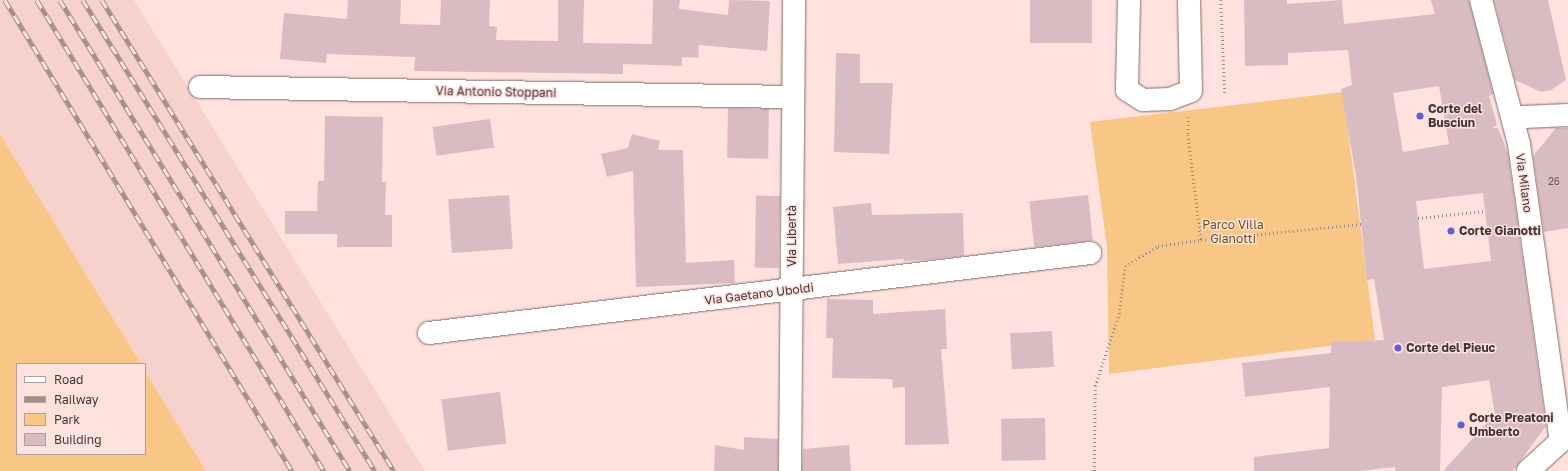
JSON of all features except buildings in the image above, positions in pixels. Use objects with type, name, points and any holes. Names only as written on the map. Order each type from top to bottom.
[{"type":"street","name":"Via Libertà","points":[[790,471],[794,0]]},
{"type":"street","points":[[1129,0],[1127,90],[1143,100],[1170,99],[1192,91],[1189,0]]},
{"type":"street","name":"Via Milano","points":[[1481,0],[1514,121],[1559,356],[1565,442]]},
{"type":"street","name":"Via Antonio Stoppani","points":[[200,87],[792,97]]},
{"type":"street","points":[[1514,121],[1535,116],[1568,115]]},
{"type":"street","name":"Via Gaetano Uboldi","points":[[429,333],[1090,254]]},
{"type":"street","points":[[1528,471],[1565,442]]},
{"type":"path","points":[[1221,0],[1225,94]]},
{"type":"path","points":[[1192,91],[1188,135],[1201,240]]},
{"type":"path","points":[[1418,218],[1485,211]]},
{"type":"path","points":[[1094,471],[1095,386],[1119,314],[1125,266],[1158,246],[1201,240],[1361,224]]},
{"type":"shaded area","points":[[0,0],[134,0],[425,471],[206,471],[146,373],[146,363],[140,363],[0,134]]},
{"type":"green space","name":"Parco Villa Gianotti","points":[[1343,92],[1375,340],[1109,374],[1107,247],[1090,122]]},
{"type":"green space","points":[[0,134],[140,363],[16,363],[16,455],[146,455],[146,373],[206,471],[0,471]]},
{"type":"railway","points":[[5,0],[292,471]]},
{"type":"railway","points":[[37,0],[324,471]]},
{"type":"railway","points":[[60,0],[350,471]]},
{"type":"railway","points":[[83,0],[375,471]]},
{"type":"railway","points":[[102,0],[394,471]]},
{"type":"place","name":"Corte del Busciun","points":[[1420,116]]},
{"type":"place","name":"Corte Gianotti","points":[[1451,231]]},
{"type":"place","name":"Corte del Pieuc","points":[[1398,348]]},
{"type":"place","name":"Corte Preatoni Umberto","points":[[1461,425]]}]
